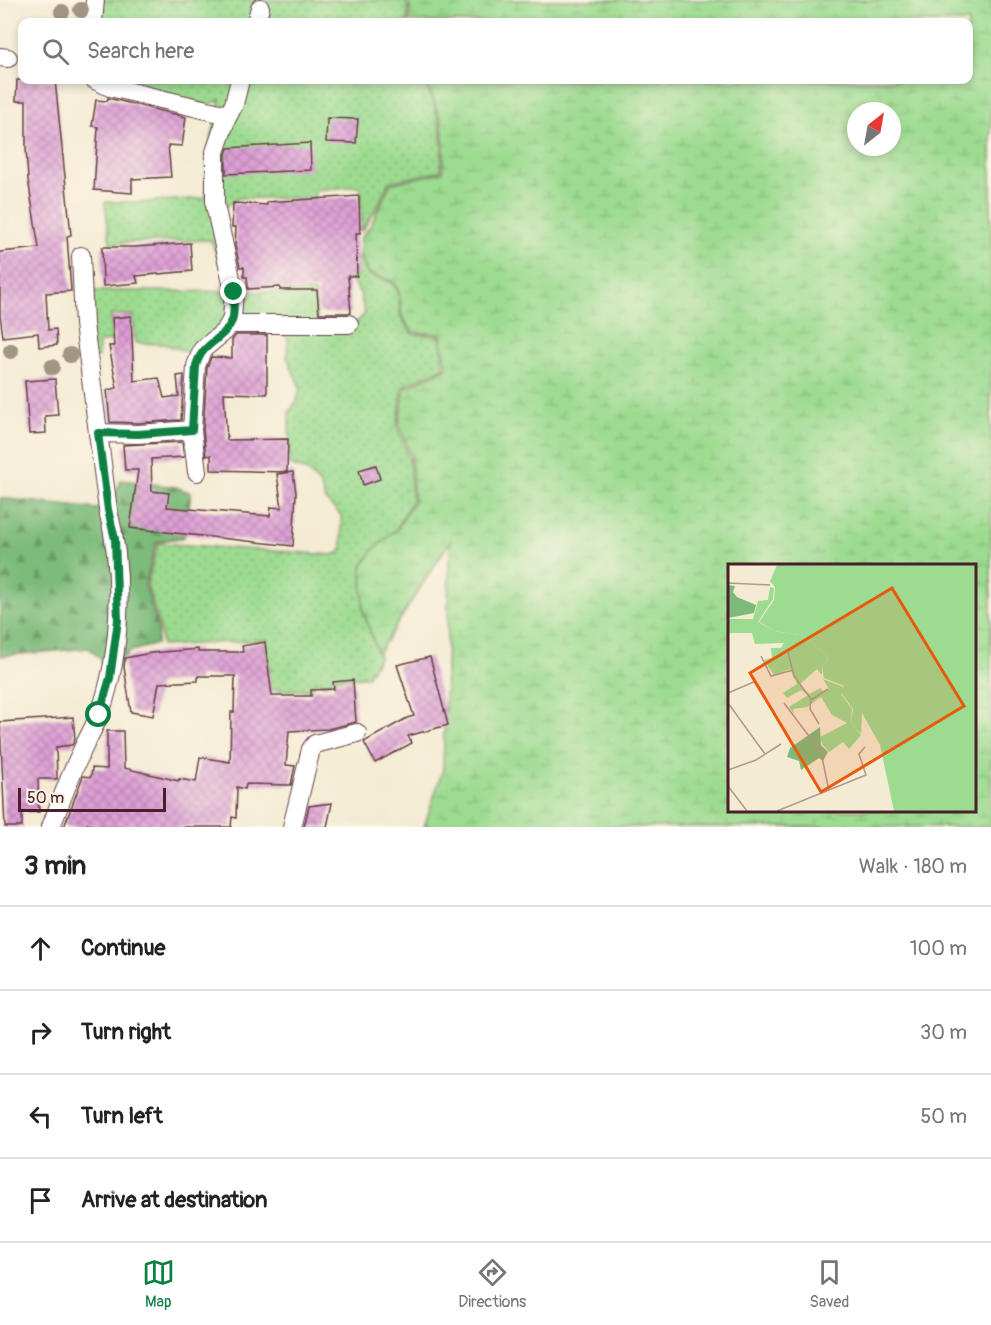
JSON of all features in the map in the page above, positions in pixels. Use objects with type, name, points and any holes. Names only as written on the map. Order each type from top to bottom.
[{"type":"street","points":[[94,18],[96,0]]},
{"type":"street","points":[[104,84],[228,115]]},
{"type":"street","points":[[197,472],[192,430],[198,356],[225,331],[232,319],[234,292],[215,205],[215,152],[234,104],[239,84]]},
{"type":"street","points":[[51,827],[80,754],[99,715],[114,659],[118,620],[115,539],[108,510],[84,324],[81,256]]},
{"type":"street","points":[[230,324],[349,324]]},
{"type":"street","points":[[98,433],[138,434],[192,430]]},
{"type":"street","points":[[291,827],[311,749],[315,744],[357,733]]},
{"type":"green space","points":[[100,0],[404,0],[408,8],[407,18],[98,18]]},
{"type":"green space","points":[[407,0],[991,0],[991,827],[424,827],[443,769],[450,541],[378,654],[363,610],[362,567],[373,550],[398,528],[414,501],[411,456],[399,424],[405,388],[447,368],[441,334],[412,332],[402,316],[399,291],[393,281],[368,273],[360,253],[361,237],[370,227],[390,184],[443,172],[442,124],[427,84],[973,84],[973,18],[409,18],[410,7]]},
{"type":"green space","points":[[130,84],[425,84],[440,124],[441,171],[389,182],[362,231],[361,188],[357,186],[315,190],[315,198],[239,198],[220,210],[220,264],[211,240],[110,243],[105,202],[206,198],[207,157],[220,100],[208,105]]},
{"type":"green space","points":[[359,254],[367,274],[392,283],[398,291],[401,317],[412,334],[440,336],[444,368],[403,387],[397,426],[409,458],[412,500],[397,528],[373,550],[362,567],[363,611],[379,657],[367,677],[335,678],[325,685],[316,680],[312,688],[308,690],[272,690],[270,682],[263,673],[270,671],[265,640],[162,646],[160,628],[147,585],[158,543],[333,555],[342,551],[341,515],[325,500],[320,484],[307,471],[290,465],[289,412],[297,401],[300,387],[287,357],[288,339],[283,334],[245,330],[237,319],[188,352],[164,344],[136,343],[132,315],[111,315],[111,341],[99,342],[98,358],[89,354],[87,294],[95,291],[307,292],[315,293],[317,322],[355,324],[365,314],[360,293],[350,278],[358,276]]},
{"type":"green space","points":[[121,480],[176,487],[191,493],[184,537],[156,542],[145,585],[158,629],[157,644],[131,651],[104,675],[101,659],[89,648],[0,656],[0,498],[97,509],[112,502]]},
{"type":"building","points":[[17,80],[18,84],[55,84],[71,235],[67,236],[71,291],[46,293],[48,330],[56,329],[57,345],[39,347],[38,333],[3,337],[0,315],[0,252],[39,248],[28,179],[26,101],[16,101]]},
{"type":"building","points":[[108,98],[186,117],[182,146],[168,145],[171,177],[132,179],[132,193],[94,190],[98,127],[92,126],[96,100],[107,101]]},
{"type":"building","points":[[327,118],[358,119],[356,143],[326,142]]},
{"type":"building","points":[[310,143],[311,170],[226,174],[228,148]]},
{"type":"building","points":[[359,196],[360,233],[356,233],[357,276],[348,276],[351,313],[319,313],[317,290],[280,290],[280,287],[248,289],[247,277],[244,277],[244,267],[240,267],[235,245],[236,227],[232,227],[233,203],[267,205],[267,202]]},
{"type":"building","points":[[190,243],[192,271],[136,276],[138,283],[103,286],[102,247]]},
{"type":"building","points":[[131,316],[134,381],[159,378],[164,398],[179,396],[177,376],[184,375],[181,420],[110,422],[107,390],[117,388],[109,346],[114,346],[112,318]]},
{"type":"building","points":[[236,335],[267,335],[267,394],[224,393],[227,440],[288,439],[287,472],[211,470],[211,455],[206,456],[203,430],[207,368],[211,357],[232,358],[232,340]]},
{"type":"building","points":[[55,379],[58,415],[45,416],[46,433],[29,434],[25,381]]},
{"type":"building","points":[[182,442],[184,457],[151,459],[152,491],[169,493],[167,507],[270,516],[271,507],[282,508],[277,474],[293,472],[296,493],[293,546],[130,528],[138,470],[125,470],[123,445]]},
{"type":"building","points":[[376,465],[380,479],[363,485],[359,470]]},
{"type":"building","points":[[265,642],[272,696],[311,696],[311,690],[334,689],[333,682],[353,680],[356,722],[328,729],[289,731],[286,765],[295,766],[291,785],[246,784],[245,789],[237,787],[236,818],[232,817],[231,827],[111,827],[87,824],[86,827],[64,827],[83,776],[91,777],[92,768],[107,769],[107,731],[123,731],[124,768],[179,781],[179,779],[196,782],[200,757],[230,762],[231,712],[234,712],[235,676],[198,676],[198,681],[159,683],[153,716],[131,712],[124,667],[125,658],[198,649],[198,652],[243,652],[242,646]]},
{"type":"building","points":[[430,657],[448,725],[408,736],[412,743],[375,763],[364,742],[414,716],[397,665]]},
{"type":"building","points":[[73,717],[75,739],[72,745],[56,747],[57,779],[38,779],[39,812],[22,812],[22,827],[5,827],[0,722]]},
{"type":"building","points":[[332,803],[327,827],[304,827],[309,806]]},
{"type":"route","points":[[99,715],[114,659],[118,620],[115,539],[108,510],[98,433],[138,434],[192,430],[198,356],[225,331],[232,319],[234,292]]}]
